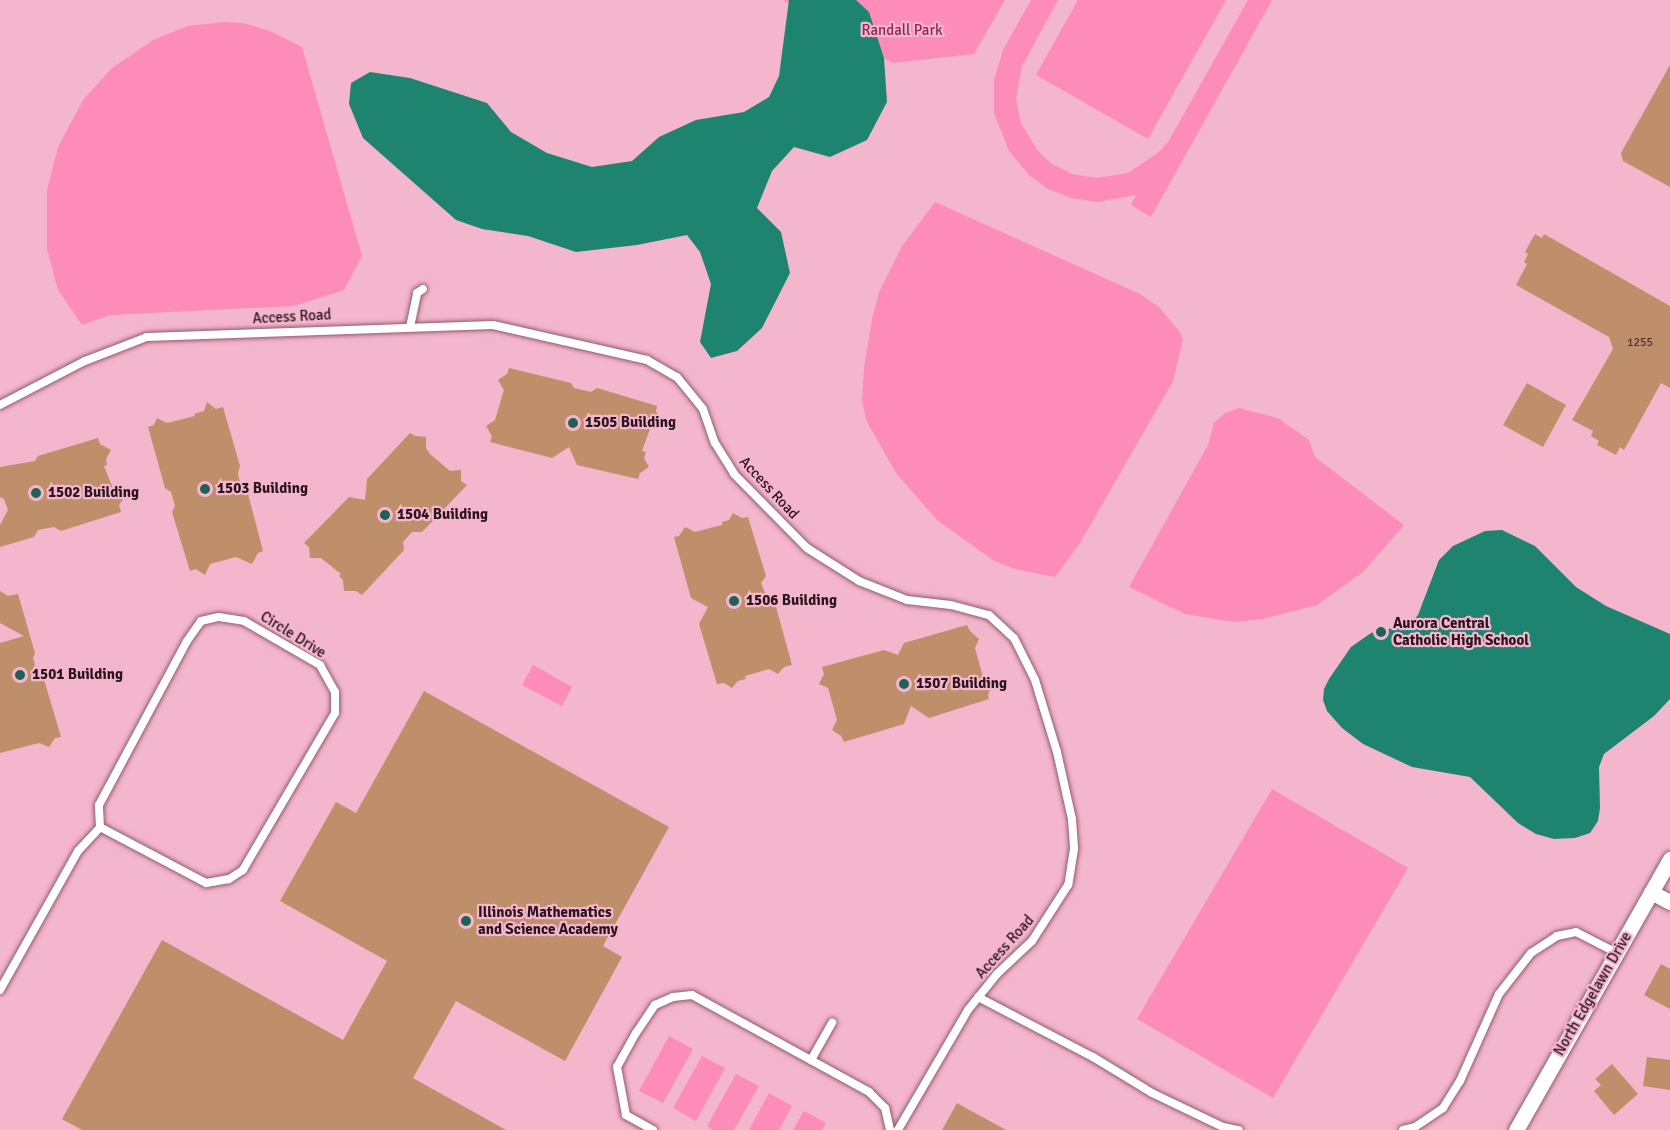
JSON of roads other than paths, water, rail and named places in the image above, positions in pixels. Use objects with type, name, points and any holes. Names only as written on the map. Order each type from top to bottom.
[{"type":"street","name":"North Edgelawn Drive","points":[[1516,1130],[1670,859]]},
{"type":"street","points":[[1651,892],[1670,902]]},
{"type":"lane","points":[[410,327],[417,294],[423,289]]},
{"type":"lane","name":"Access Road","points":[[0,405],[85,361],[147,337],[493,325],[647,360],[677,377],[703,409],[715,443],[734,474],[807,548],[860,581],[907,600],[951,605],[989,615],[1014,638],[1035,680],[1057,752],[1072,819],[1074,849],[1068,885],[1052,914],[1032,941],[997,974],[978,998],[948,1042],[898,1130]]},
{"type":"lane","name":"Circle Drive","points":[[219,617],[244,621],[320,665],[335,692],[335,713],[243,870],[229,879],[206,883],[100,826],[99,805],[201,621],[219,617]]},
{"type":"lane","points":[[0,990],[78,851],[100,826]]},
{"type":"lane","points":[[1402,1130],[1415,1127],[1443,1108],[1460,1081],[1499,994],[1531,953],[1557,936],[1576,932],[1617,953]]},
{"type":"lane","points":[[653,1130],[626,1115],[617,1067],[655,1005],[673,997],[692,995],[869,1092],[885,1107],[890,1130]]},
{"type":"lane","points":[[978,998],[1093,1057],[1152,1093],[1223,1127],[1239,1130]]},
{"type":"lane","points":[[811,1060],[832,1023]]},
{"type":"place","name":"1505 Building","points":[[573,423]]},
{"type":"place","name":"1503 Building","points":[[205,489]]},
{"type":"place","name":"1502 Building","points":[[36,493]]},
{"type":"place","name":"1504 Building","points":[[385,515]]},
{"type":"place","name":"1506 Building","points":[[734,601]]},
{"type":"place","name":"Aurora Central Catholic High School","points":[[1381,632]]},
{"type":"place","name":"1501 Building","points":[[20,675]]},
{"type":"place","name":"1507 Building","points":[[904,684]]},
{"type":"place","name":"Illinois Mathematics and Science Academy","points":[[466,921]]},
{"type":"park label","name":"Randall Park","points":[[902,31]]}]
